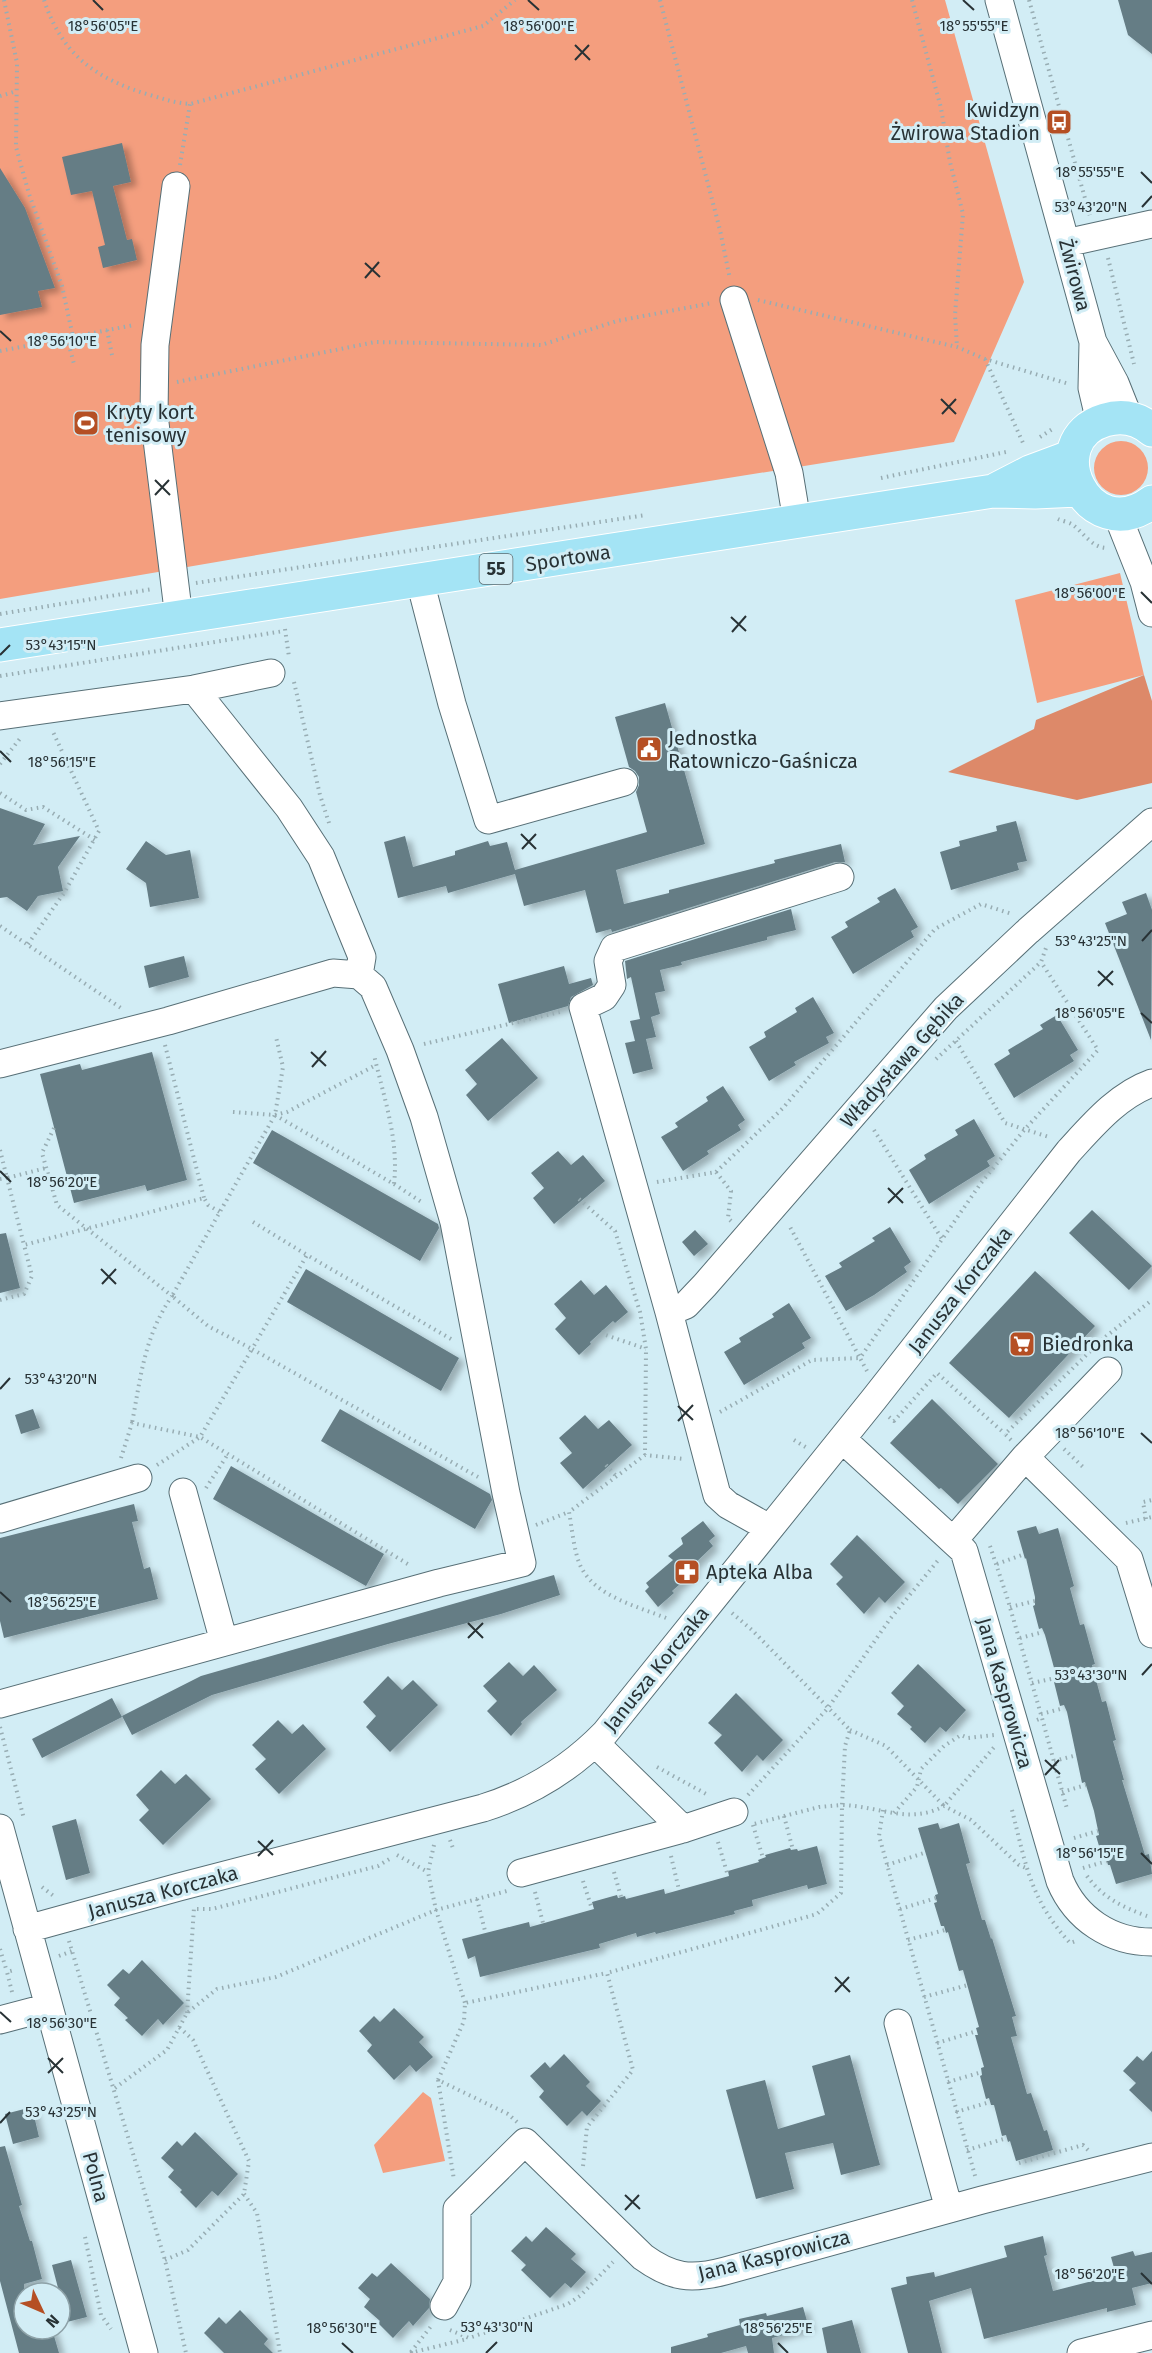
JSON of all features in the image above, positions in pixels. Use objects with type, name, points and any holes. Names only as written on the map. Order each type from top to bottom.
[{"type":"main road","points":[[1127,423],[1082,436],[1073,456],[1072,473],[1078,490],[1088,502],[1102,510],[1138,508]]},
{"type":"main road","name":"Sportowa","points":[[993,491],[1030,472],[1073,456]]},
{"type":"main road","name":"Sportowa","points":[[0,645],[993,491],[1078,490]]},
{"type":"street","name":"Żwirowa","points":[[999,0],[1093,342],[1116,383],[1127,423]]},
{"type":"street","points":[[176,186],[155,345],[154,415],[179,618]]},
{"type":"street","points":[[1066,243],[1152,224]]},
{"type":"street","points":[[734,300],[789,473],[798,521]]},
{"type":"street","points":[[1138,508],[1144,582],[1152,613]]},
{"type":"street","points":[[420,581],[452,704],[488,820],[624,782]]},
{"type":"street","points":[[0,716],[194,688],[284,671]]},
{"type":"street","points":[[194,688],[289,808],[321,857],[362,957],[359,975]]},
{"type":"street","name":"Władysława Gębika","points":[[669,1311],[686,1305],[946,1008],[1038,936],[1152,822]]},
{"type":"street","points":[[769,1528],[728,1505],[717,1495],[669,1311],[583,1007],[604,997],[612,985],[608,961],[614,948],[840,878]]},
{"type":"street","points":[[0,1064],[155,1033],[333,973],[359,975],[373,987],[400,1050],[424,1117],[454,1222],[506,1494],[522,1563],[439,1583],[1,1704]]},
{"type":"street","name":"Janusza Korczaka","points":[[27,1929],[506,1801],[550,1780],[595,1743],[842,1439],[1075,1145],[1110,1109],[1152,1083]]},
{"type":"street","points":[[953,1541],[1030,1461],[1108,1371]]},
{"type":"street","name":"Jana Kasprowicza","points":[[842,1439],[964,1551],[1009,1737],[1060,1881],[1069,1898],[1087,1919],[1111,1934],[1128,1940],[1152,1942]]},
{"type":"street","points":[[1030,1461],[1129,1559],[1152,1634]]},
{"type":"street","points":[[0,1519],[138,1478]]},
{"type":"street","points":[[183,1492],[224,1642]]},
{"type":"street","points":[[595,1743],[676,1838]]},
{"type":"street","points":[[527,1879],[676,1838],[736,1809]]},
{"type":"street","name":"Polna","points":[[12,1824],[27,1929],[144,2353]]},
{"type":"street","points":[[0,2020],[49,2007]]},
{"type":"street","points":[[898,2023],[949,2209]]},
{"type":"street","name":"Jana Kasprowicza","points":[[457,2209],[525,2142],[660,2269],[682,2276],[703,2276],[982,2200],[1152,2157]]},
{"type":"street","points":[[440,2314],[457,2282],[457,2209]]},
{"type":"street","points":[[1081,2353],[1152,2335]]},
{"type":"path","points":[[4,0],[17,63],[16,147],[29,194],[62,286],[74,337]]},
{"type":"path","points":[[44,0],[55,28],[67,45],[98,74],[132,91],[169,103],[190,104],[483,26],[515,0]]},
{"type":"path","points":[[660,0],[717,218],[734,300]]},
{"type":"path","points":[[912,0],[941,108],[950,162],[963,214],[955,315],[957,347]]},
{"type":"path","points":[[1029,0],[1087,210],[1107,254],[1135,367]]},
{"type":"path","points":[[0,96],[17,91]]},
{"type":"path","points":[[176,186],[190,104]]},
{"type":"path","points":[[154,386],[375,342],[541,345],[617,321],[749,298],[957,347],[985,359],[1074,385]]},
{"type":"path","points":[[0,351],[158,320]]},
{"type":"path","points":[[107,330],[112,355]]},
{"type":"path","points":[[67,338],[74,364]]},
{"type":"path","points":[[985,359],[1025,448],[1056,426]]},
{"type":"path","points":[[878,479],[1014,450]]},
{"type":"path","points":[[0,614],[654,514]]},
{"type":"path","points":[[277,603],[285,631],[284,671],[331,829]]},
{"type":"path","points":[[28,944],[64,893],[99,831],[43,710]]},
{"type":"path","points":[[0,793],[26,810],[43,807],[95,840]]},
{"type":"path","points":[[628,1169],[653,1182],[716,1173],[783,1108],[935,929],[981,904],[1013,914],[1038,936],[1045,952],[1041,962],[928,1068]]},
{"type":"path","points":[[0,926],[155,1033],[204,1198],[208,1205],[220,1212]]},
{"type":"path","points":[[1038,936],[1045,952]]},
{"type":"path","points":[[861,1358],[981,1183],[1025,1129],[1098,1050],[1041,962]]},
{"type":"path","points":[[400,1050],[583,1007]]},
{"type":"path","points":[[109,1486],[132,1423],[147,1347],[157,1317],[275,1115],[283,1066],[276,1037]]},
{"type":"path","points":[[956,1041],[1005,1123],[1075,1145]]},
{"type":"path","points":[[275,1115],[394,1184],[396,1162],[394,1136],[371,1045]]},
{"type":"path","points":[[233,1112],[275,1115],[287,1113],[376,1065]]},
{"type":"path","points":[[866,1138],[881,1121]]},
{"type":"path","points":[[54,1128],[42,1153],[57,1204],[86,1228],[208,1326],[506,1494]]},
{"type":"path","points":[[873,1130],[942,1239]]},
{"type":"path","points":[[0,1150],[32,1276],[24,1294],[0,1300]]},
{"type":"path","points":[[0,1179],[46,1168]]},
{"type":"path","points":[[716,1173],[731,1191],[728,1218],[746,1236]]},
{"type":"path","points":[[24,1245],[204,1198]]},
{"type":"path","points":[[579,1199],[615,1231],[640,1312],[646,1349],[645,1455]]},
{"type":"path","points":[[782,1232],[796,1216]]},
{"type":"path","points":[[253,1222],[481,1356]]},
{"type":"path","points":[[788,1225],[861,1358]]},
{"type":"path","points":[[138,1478],[200,1437],[307,1255]]},
{"type":"path","points":[[1108,1371],[1104,1338],[1152,1300]]},
{"type":"path","points":[[603,1330],[606,1335],[646,1349]]},
{"type":"path","points":[[711,1417],[812,1360],[861,1358]]},
{"type":"path","points":[[900,1414],[937,1373],[1005,1434]]},
{"type":"path","points":[[132,1423],[200,1437],[439,1583]]},
{"type":"path","points":[[1030,1461],[1061,1447],[1083,1467]]},
{"type":"path","points":[[183,1492],[205,1490],[228,1454]]},
{"type":"path","points":[[535,1526],[569,1512],[645,1455],[688,1460]]},
{"type":"path","points":[[606,1465],[617,1477]]},
{"type":"path","points":[[1146,1519],[1143,1502],[1152,1500]]},
{"type":"path","points":[[569,1512],[581,1566],[595,1586],[609,1595],[689,1628]]},
{"type":"path","points":[[736,1809],[828,1708],[890,1619],[953,1541]]},
{"type":"path","points":[[988,1541],[1011,1607],[1068,1815]]},
{"type":"path","points":[[997,1564],[1022,1555]]},
{"type":"path","points":[[714,1597],[752,1630],[850,1730],[886,1746],[944,1806],[971,1820],[1019,1865],[1026,1868]]},
{"type":"path","points":[[1011,1607],[1035,1601]]},
{"type":"path","points":[[1020,1638],[1043,1632]]},
{"type":"path","points":[[1032,1683],[1056,1678]]},
{"type":"path","points":[[1,1704],[0,1732],[12,1824]]},
{"type":"path","points":[[843,1805],[864,1805],[908,1816],[944,1806],[995,1745],[1041,1716],[1064,1708]]},
{"type":"path","points":[[465,2003],[607,1973],[817,1914],[841,1893],[845,1746],[850,1730]]},
{"type":"path","points":[[893,1814],[917,1787],[921,1769],[944,1746],[961,1735],[968,1738],[981,1737]]},
{"type":"path","points":[[1054,1761],[1077,1755]]},
{"type":"path","points":[[648,1762],[736,1809],[763,1858]]},
{"type":"path","points":[[1062,1792],[1086,1785]]},
{"type":"path","points":[[882,1810],[879,1836],[982,2200]]},
{"type":"path","points":[[784,1816],[794,1850]]},
{"type":"path","points":[[1071,1826],[1077,1848]]},
{"type":"path","points":[[1074,1838],[1098,1831]]},
{"type":"path","points":[[715,1835],[728,1876]]},
{"type":"path","points":[[447,1836],[454,1851]]},
{"type":"path","points":[[676,1838],[679,1890]]},
{"type":"path","points":[[435,1839],[428,1872],[436,1910],[465,2003],[464,2021],[438,2080],[437,2088],[452,2162],[457,2209]]},
{"type":"path","points":[[183,1905],[212,1909],[378,1866],[401,1847]]},
{"type":"path","points":[[887,1865],[924,1853]]},
{"type":"path","points":[[394,1854],[428,1872]]},
{"type":"path","points":[[1080,1858],[1083,1868],[1096,1889],[1112,1901],[1152,1917]]},
{"type":"path","points":[[1083,1868],[1107,1861]]},
{"type":"path","points":[[611,1863],[621,1897]]},
{"type":"path","points":[[580,1871],[592,1909]]},
{"type":"path","points":[[39,1876],[42,1887],[56,1899],[63,1919],[165,2260],[186,2353]]},
{"type":"path","points":[[527,1879],[543,1923]]},
{"type":"path","points":[[115,2088],[167,2050],[187,2013],[217,1989],[276,1977],[436,1910],[495,1894]]},
{"type":"path","points":[[900,1909],[936,1898]]},
{"type":"path","points":[[477,1899],[485,1931]]},
{"type":"path","points":[[187,2013],[194,1908]]},
{"type":"path","points":[[908,1940],[945,1930]]},
{"type":"path","points":[[0,1949],[7,1972]]},
{"type":"path","points":[[565,2182],[584,2164],[587,2127],[633,2070],[607,1973]]},
{"type":"path","points":[[924,1997],[968,1985]]},
{"type":"path","points":[[165,2260],[188,2250],[244,2194],[249,2161],[193,2040],[179,2027]]},
{"type":"path","points":[[937,2043],[977,2031]]},
{"type":"path","points":[[925,2037],[934,2034]]},
{"type":"path","points":[[948,2082],[982,2072]]},
{"type":"path","points":[[438,2080],[508,2114],[524,2128]]},
{"type":"path","points":[[956,2112],[990,2102]]},
{"type":"path","points":[[967,2150],[1007,2139]]},
{"type":"path","points":[[244,2194],[257,2213],[279,2353]]},
{"type":"path","points":[[469,2338],[440,2314],[410,2353],[469,2338],[568,2304],[580,2296],[631,2244]]},
{"type":"shaded area","points":[[0,0],[945,0],[1024,282],[954,442],[397,531],[0,599]]},
{"type":"shaded area","points":[[1121,441],[1131,443],[1140,449],[1146,458],[1148,468],[1146,478],[1140,487],[1131,493],[1121,495],[1111,493],[1102,487],[1096,478],[1094,468],[1096,458],[1102,449],[1111,443]]},
{"type":"shaded area","points":[[1120,573],[1144,675],[1037,703],[1015,600]]},
{"type":"shaded area","points":[[1144,675],[1152,701],[1152,783],[1077,800],[948,772],[1034,729],[1036,720]]},
{"type":"shaded area","points":[[423,2092],[431,2098],[445,2161],[383,2173],[374,2145]]},
{"type":"building","points":[[1118,0],[1152,0],[1152,54],[1128,35]]},
{"type":"building","points":[[122,143],[131,182],[113,186],[127,240],[132,239],[137,260],[103,268],[98,247],[105,245],[92,191],[71,195],[62,157]]},
{"type":"building","points":[[0,168],[25,208],[55,288],[38,291],[42,307],[0,315]]},
{"type":"building","points":[[665,703],[705,844],[616,870],[624,904],[775,863],[774,860],[841,844],[845,862],[835,862],[612,932],[611,929],[596,933],[585,890],[524,906],[515,874],[448,893],[446,886],[398,898],[384,842],[405,836],[413,867],[455,855],[455,851],[488,841],[490,846],[507,842],[515,870],[647,832],[636,792],[639,777],[629,767],[615,717]]},
{"type":"building","points":[[0,808],[45,824],[33,845],[80,836],[58,867],[63,891],[38,896],[27,911],[7,897],[0,898]]},
{"type":"building","points":[[1016,821],[1027,861],[1017,863],[1019,870],[951,890],[940,852],[960,846],[959,841],[997,831],[996,826]]},
{"type":"building","points":[[146,841],[166,855],[190,850],[199,898],[150,907],[146,883],[126,869]]},
{"type":"building","points":[[895,888],[918,927],[911,931],[914,937],[853,974],[831,937],[848,927],[845,922],[880,902],[877,898]]},
{"type":"building","points":[[1146,893],[1152,910],[1151,1040],[1105,923],[1127,914],[1122,902]]},
{"type":"building","points":[[791,909],[796,930],[660,970],[665,991],[655,993],[660,1014],[651,1017],[656,1037],[646,1039],[653,1069],[633,1074],[625,1043],[635,1041],[630,1021],[640,1019],[631,977],[627,979],[625,961]]},
{"type":"building","points":[[184,956],[189,977],[149,988],[144,966]]},
{"type":"building","points":[[564,966],[569,984],[591,978],[593,985],[571,997],[568,1006],[509,1023],[498,984]]},
{"type":"building","points":[[813,997],[834,1033],[826,1037],[829,1043],[794,1062],[796,1065],[769,1081],[749,1047],[766,1037],[764,1032],[797,1012],[795,1008]]},
{"type":"building","points":[[1057,1015],[1078,1050],[1070,1055],[1074,1061],[1014,1098],[994,1064],[1010,1054],[1008,1050],[1043,1029],[1040,1025]]},
{"type":"building","points":[[502,1038],[538,1078],[488,1121],[466,1095],[477,1084],[465,1070]]},
{"type":"building","points":[[152,1052],[187,1180],[147,1191],[145,1185],[74,1203],[40,1074],[80,1064],[82,1070]]},
{"type":"building","points":[[723,1086],[745,1120],[738,1125],[741,1130],[707,1151],[709,1154],[683,1171],[661,1137],[678,1127],[675,1123],[708,1101],[706,1097]]},
{"type":"building","points":[[974,1119],[995,1156],[987,1161],[990,1166],[929,1204],[909,1170],[926,1159],[924,1155],[958,1135],[955,1130]]},
{"type":"building","points":[[272,1130],[438,1224],[439,1228],[420,1261],[253,1163]]},
{"type":"building","points":[[558,1151],[571,1165],[583,1155],[605,1181],[554,1224],[533,1198],[544,1188],[531,1173]]},
{"type":"building","points":[[1092,1210],[1152,1266],[1129,1290],[1069,1233]]},
{"type":"building","points":[[890,1227],[911,1262],[904,1267],[907,1272],[846,1311],[825,1276],[842,1267],[839,1263],[875,1241],[872,1238]]},
{"type":"building","points":[[695,1230],[708,1244],[694,1256],[682,1242]]},
{"type":"building","points":[[6,1233],[20,1288],[0,1293],[0,1234]]},
{"type":"building","points":[[306,1269],[459,1358],[441,1391],[287,1302]]},
{"type":"building","name":"Biedronka","points":[[1035,1271],[1095,1326],[1009,1418],[949,1363]]},
{"type":"building","points":[[581,1280],[594,1295],[606,1285],[628,1312],[615,1323],[613,1321],[579,1355],[555,1329],[566,1318],[554,1304]]},
{"type":"building","points":[[789,1303],[811,1338],[802,1343],[805,1348],[744,1385],[724,1352],[741,1342],[739,1338],[774,1317],[772,1314]]},
{"type":"building","points":[[932,1399],[998,1464],[958,1504],[890,1443]]},
{"type":"building","points":[[33,1409],[40,1428],[21,1434],[15,1415]]},
{"type":"building","points":[[340,1409],[490,1494],[492,1500],[475,1529],[321,1441]]},
{"type":"building","points":[[585,1415],[598,1429],[609,1420],[632,1445],[583,1489],[560,1463],[572,1453],[559,1438]]},
{"type":"building","points":[[231,1466],[384,1554],[366,1586],[213,1499]]},
{"type":"building","points":[[134,1504],[138,1521],[132,1522],[144,1569],[150,1567],[158,1599],[4,1638],[0,1621],[0,1538]]},
{"type":"building","points":[[703,1521],[715,1536],[709,1541],[713,1546],[691,1567],[694,1572],[658,1607],[645,1591],[649,1587],[646,1583],[673,1560],[668,1556],[683,1544],[681,1538]]},
{"type":"building","points":[[1036,1526],[1039,1534],[1058,1528],[1074,1586],[1070,1588],[1080,1625],[1084,1624],[1102,1702],[1106,1701],[1116,1740],[1113,1741],[1124,1780],[1122,1780],[1145,1855],[1149,1854],[1152,1874],[1116,1884],[1110,1865],[1106,1858],[1103,1859],[1096,1836],[1099,1835],[1094,1811],[1085,1782],[1082,1783],[1067,1712],[1064,1705],[1060,1706],[1054,1682],[1057,1682],[1056,1675],[1045,1635],[1042,1628],[1039,1629],[1033,1606],[1035,1597],[1017,1531]]},
{"type":"building","points":[[857,1535],[905,1582],[885,1603],[879,1597],[864,1614],[836,1584],[843,1577],[830,1564]]},
{"type":"building","points":[[554,1575],[560,1595],[501,1614],[212,1695],[132,1735],[122,1716],[201,1676]]},
{"type":"building","points":[[509,1662],[523,1676],[534,1665],[557,1690],[521,1722],[522,1724],[511,1736],[487,1711],[497,1701],[483,1686]]},
{"type":"building","points":[[918,1664],[966,1710],[946,1732],[940,1727],[925,1743],[897,1714],[904,1706],[891,1693]]},
{"type":"building","points":[[388,1676],[402,1690],[413,1680],[438,1705],[390,1752],[366,1727],[376,1716],[363,1702]]},
{"type":"building","points":[[736,1693],[783,1740],[763,1761],[757,1755],[742,1772],[714,1743],[722,1735],[708,1723]]},
{"type":"building","points":[[112,1698],[122,1717],[42,1758],[32,1739]]},
{"type":"building","points":[[278,1720],[292,1734],[303,1724],[326,1749],[279,1794],[255,1769],[266,1759],[252,1745]]},
{"type":"building","points":[[161,1770],[175,1784],[186,1774],[211,1799],[163,1845],[139,1820],[149,1810],[136,1795]]},
{"type":"building","points":[[76,1819],[90,1873],[66,1880],[52,1826]]},
{"type":"building","points":[[938,1823],[940,1829],[959,1823],[970,1863],[966,1864],[982,1920],[985,1920],[992,1938],[1016,2016],[1012,2017],[1017,2036],[1011,2037],[1027,2094],[1031,2093],[1053,2150],[1016,2161],[1010,2141],[1008,2142],[1006,2135],[1002,2136],[994,2105],[991,2105],[989,2098],[986,2099],[980,2076],[982,2075],[981,2068],[984,2067],[975,2035],[978,2035],[976,2028],[979,2027],[963,1970],[959,1971],[948,1932],[946,1933],[944,1926],[941,1926],[934,1903],[937,1902],[935,1895],[938,1894],[918,1828]]},
{"type":"building","points":[[817,1846],[827,1884],[808,1889],[807,1885],[752,1900],[753,1906],[734,1911],[735,1914],[656,1934],[655,1932],[637,1937],[636,1933],[599,1944],[600,1948],[480,1977],[475,1956],[468,1959],[462,1939],[529,1922],[530,1927],[594,1909],[592,1902],[617,1895],[618,1898],[625,1896],[626,1899],[664,1889],[665,1894],[729,1876],[728,1871],[759,1862],[758,1860],[766,1857],[765,1855],[790,1848],[798,1851]]},
{"type":"building","points":[[142,1960],[184,2003],[163,2025],[158,2019],[142,2036],[125,2020],[128,2018],[114,2005],[120,1998],[107,1985],[123,1969],[129,1974]]},
{"type":"building","points":[[394,2008],[424,2037],[419,2042],[433,2057],[416,2072],[410,2065],[394,2080],[367,2051],[372,2045],[359,2031],[374,2016],[380,2022]]},
{"type":"building","points":[[1152,2051],[1152,2112],[1129,2090],[1136,2083],[1123,2071],[1137,2056],[1143,2061]]},
{"type":"building","points":[[564,2054],[590,2082],[586,2086],[601,2101],[587,2116],[582,2111],[567,2126],[539,2097],[544,2091],[530,2076],[545,2062],[550,2068]]},
{"type":"building","points":[[850,2055],[880,2165],[841,2175],[833,2143],[785,2153],[794,2189],[756,2199],[726,2090],[765,2080],[778,2129],[825,2115],[812,2066]]},
{"type":"building","points":[[32,2107],[39,2137],[13,2144],[5,2114]]},
{"type":"building","points":[[195,2132],[238,2174],[218,2196],[212,2191],[196,2208],[168,2177],[174,2170],[161,2158],[177,2141],[182,2146]]},
{"type":"building","points":[[5,2146],[22,2205],[19,2206],[30,2241],[32,2241],[42,2279],[12,2281],[12,2326],[0,2281],[0,2147]]},
{"type":"building","points":[[546,2227],[576,2254],[571,2259],[586,2272],[571,2288],[565,2283],[550,2298],[521,2270],[526,2265],[511,2251],[526,2236],[532,2242]]},
{"type":"building","points":[[1043,2236],[1047,2255],[1044,2256],[1053,2291],[1116,2275],[1111,2257],[1133,2251],[1135,2256],[1152,2252],[1152,2283],[1132,2288],[1136,2305],[1107,2312],[1107,2308],[984,2339],[971,2288],[929,2301],[942,2353],[908,2353],[891,2288],[907,2284],[906,2277],[934,2272],[935,2277],[1007,2257],[1004,2246]]},
{"type":"building","points":[[71,2260],[87,2317],[72,2321],[72,2281],[56,2281],[52,2265]]},
{"type":"building","points":[[391,2263],[430,2299],[429,2308],[413,2326],[409,2321],[393,2338],[378,2323],[380,2321],[364,2307],[370,2299],[358,2288],[372,2273],[377,2277]]},
{"type":"building","points":[[803,2307],[809,2328],[772,2338],[774,2353],[748,2353],[746,2346],[721,2353],[671,2353],[671,2347],[740,2325],[739,2319],[766,2313],[767,2316]]},
{"type":"building","points":[[240,2310],[268,2339],[264,2344],[273,2353],[224,2353],[204,2333],[219,2317],[226,2324]]},
{"type":"building","points":[[852,2320],[861,2353],[827,2353],[822,2328]]},
{"type":"building","points":[[16,2341],[56,2341],[59,2353],[19,2353]]},
{"type":"place","name":"Kwidzyn Żwirowa Stadion","points":[[1059,122]]},
{"type":"place","name":"Kryty kort tenisowy","points":[[86,423]]},
{"type":"place","name":"Jednostka Ratowniczo-Gaśnicza","points":[[649,749]]},
{"type":"place","name":"Biedronka","points":[[1022,1344]]},
{"type":"place","name":"Apteka Alba","points":[[687,1572]]}]
